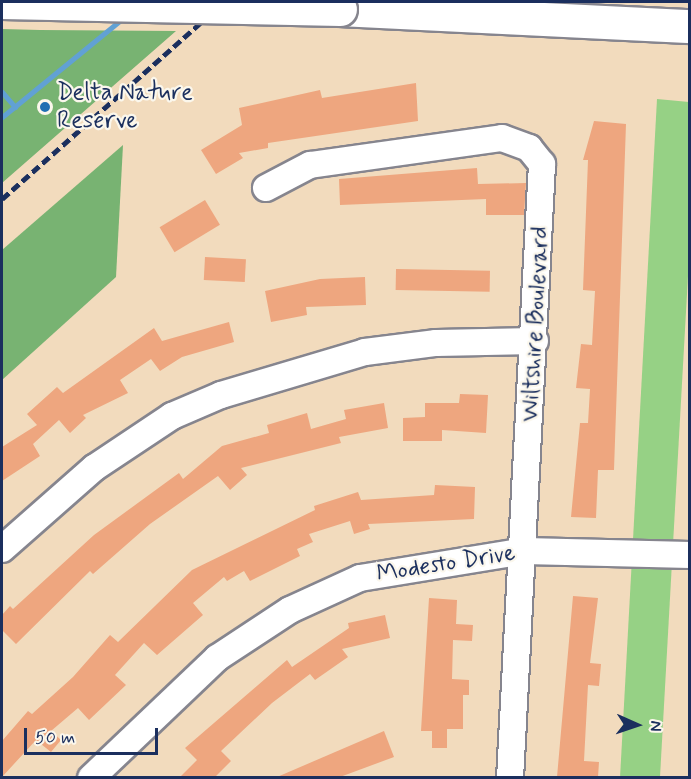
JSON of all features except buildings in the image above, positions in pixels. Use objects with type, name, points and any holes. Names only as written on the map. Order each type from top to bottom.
[{"type":"main road","points":[[2,2],[340,9],[690,26]]},
{"type":"street","name":"Wiltshire Boulevard","points":[[266,188],[310,165],[502,138],[530,148],[542,164],[545,180],[510,777]]},
{"type":"street","points":[[2,549],[133,440],[221,395],[364,352],[436,343],[535,341]]},
{"type":"street","name":"Modesto Drive","points":[[91,777],[217,658],[290,610],[360,578],[398,568],[525,551],[690,555]]},
{"type":"green space","name":"Delta Nature Reserve","points":[[2,29],[40,30],[176,31],[2,183]]},
{"type":"green space","points":[[657,99],[689,102],[689,258],[660,777],[620,778]]},
{"type":"green space","points":[[123,145],[116,277],[2,380],[2,250]]},
{"type":"waterway","points":[[2,117],[123,18]]},
{"type":"waterway","points":[[2,92],[15,107]]},
{"type":"railway","points":[[2,199],[224,2]]},
{"type":"place","name":"Delta Nature Reserve","points":[[45,107]]}]
